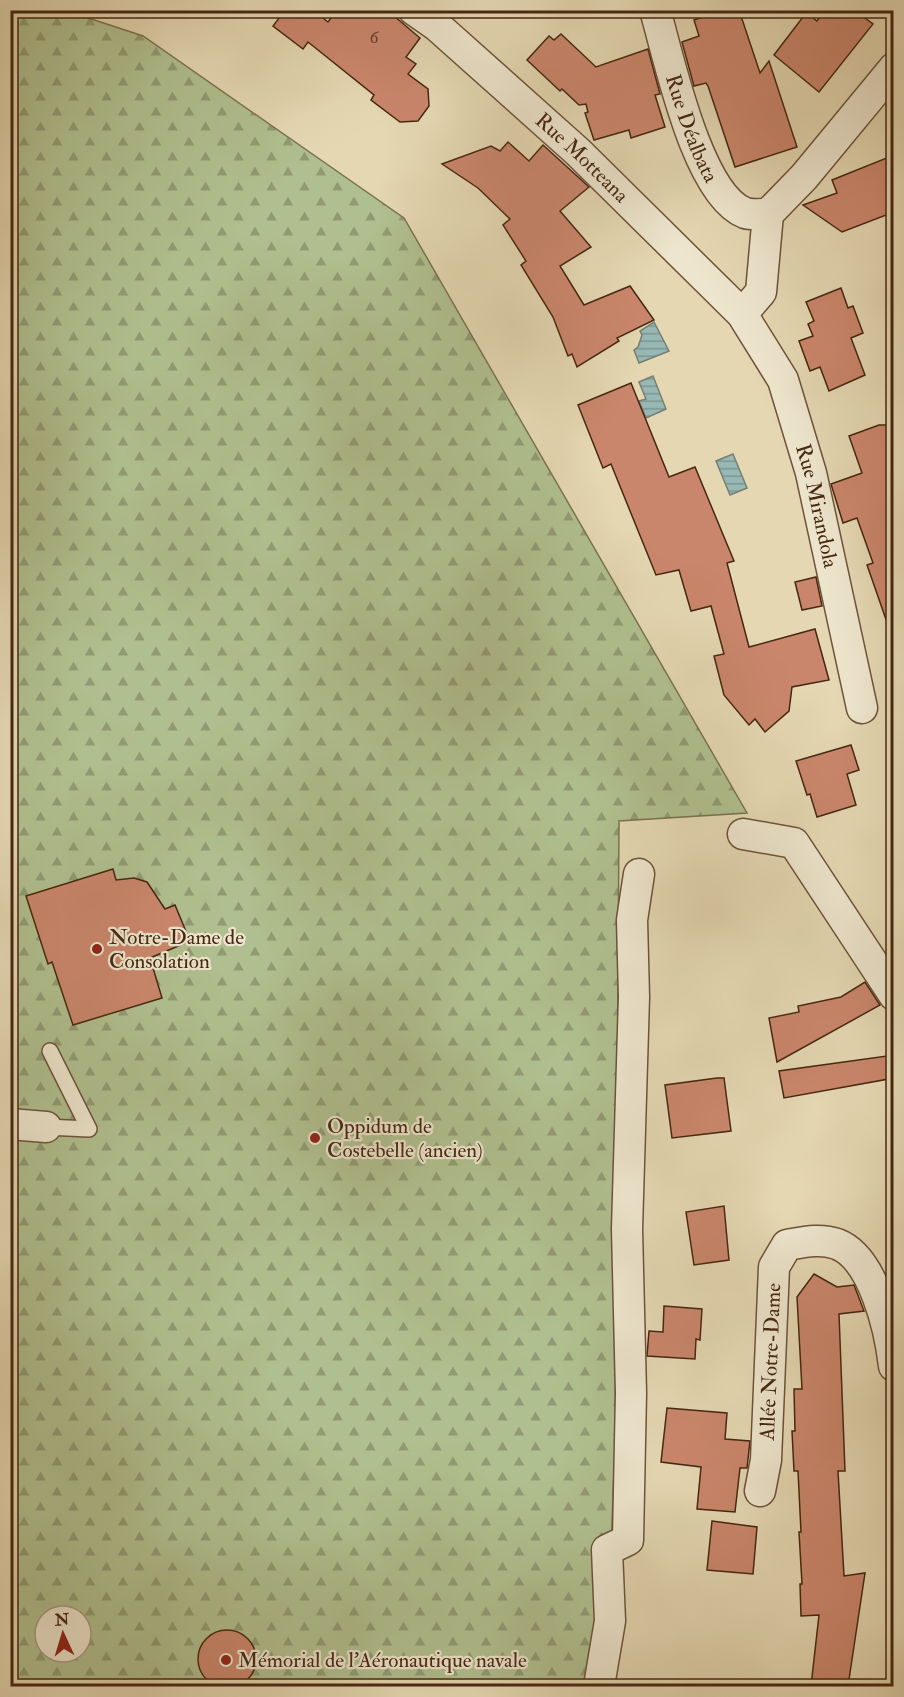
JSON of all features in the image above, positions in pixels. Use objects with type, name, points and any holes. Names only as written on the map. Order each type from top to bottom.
[{"type":"street","name":"Rue Motteana","points":[[414,10],[437,26],[578,152],[742,314]]},
{"type":"street","name":"Rue Déalbata","points":[[655,10],[699,155],[721,194],[745,213],[768,214]]},
{"type":"street","points":[[742,314],[761,292],[768,214],[804,177],[894,68]]},
{"type":"street","name":"Rue Mirandola","points":[[742,314],[783,380],[811,473],[862,708]]},
{"type":"street","points":[[743,834],[795,843],[894,995]]},
{"type":"street","points":[[598,1686],[610,1621],[607,1550],[628,1540],[631,1393],[627,1229],[634,997],[632,920],[639,874]]},
{"type":"street","points":[[10,1124],[46,1127]]},
{"type":"street","name":"Allée Notre-Dame","points":[[760,1491],[766,1460],[774,1267],[787,1245],[814,1239],[839,1245],[859,1261],[874,1283],[894,1366]]},
{"type":"lane","points":[[46,1127],[89,1129],[50,1051]]},
{"type":"green space","points":[[64,10],[143,36],[404,218],[747,813],[619,821],[615,1443],[606,1686],[11,1686],[10,11]]},
{"type":"water","points":[[654,322],[669,351],[639,363],[634,350],[638,347],[642,335],[640,331]]},
{"type":"water","points":[[653,376],[666,409],[646,418],[639,401],[646,399],[639,382]]},
{"type":"water","points":[[733,454],[747,488],[730,495],[716,461]]},
{"type":"building","points":[[285,10],[313,10],[328,22],[337,10],[387,10],[420,38],[406,57],[416,64],[408,74],[428,89],[429,106],[418,121],[400,122],[371,100],[374,95],[308,42],[303,49],[273,26]]},
{"type":"building","points":[[724,10],[739,10],[760,73],[769,61],[797,147],[735,167],[708,86],[706,83],[694,86],[682,42],[699,36],[694,20]]},
{"type":"building","points":[[825,10],[854,10],[873,24],[819,92],[774,55],[806,13],[817,21]]},
{"type":"building","points":[[561,34],[596,67],[648,49],[660,94],[655,95],[665,127],[631,138],[629,130],[594,140],[585,113],[588,112],[586,104],[579,105],[562,89],[560,91],[527,60],[549,36],[554,40]]},
{"type":"building","points":[[508,142],[529,161],[543,145],[589,187],[560,211],[591,247],[560,266],[584,305],[630,286],[654,320],[617,338],[619,341],[577,367],[572,354],[568,356],[553,317],[521,265],[526,261],[503,225],[510,219],[478,188],[442,164],[491,146],[500,151]]},
{"type":"building","points":[[894,155],[894,212],[842,232],[803,205],[837,193],[832,180]]},
{"type":"building","points":[[841,288],[848,308],[853,306],[863,333],[851,338],[865,375],[829,391],[820,367],[810,371],[799,341],[813,336],[808,324],[814,321],[806,302]]},
{"type":"building","points":[[631,383],[669,477],[695,467],[734,561],[727,563],[749,647],[815,629],[829,680],[792,687],[789,711],[765,732],[755,719],[749,725],[724,695],[714,656],[724,654],[711,606],[691,611],[679,570],[656,575],[611,464],[603,468],[578,405]]},
{"type":"building","points":[[879,425],[890,425],[894,436],[894,631],[890,631],[867,565],[873,563],[857,518],[843,523],[831,484],[862,473],[849,436]]},
{"type":"building","points":[[816,577],[822,606],[802,610],[795,582]]},
{"type":"building","points":[[851,745],[859,770],[847,774],[856,805],[817,817],[796,761]]},
{"type":"building","name":"Notre-Dame de Consolation","points":[[113,869],[116,880],[134,878],[147,882],[165,909],[175,905],[190,941],[150,958],[162,998],[73,1025],[52,962],[48,964],[26,896]]},
{"type":"building","points":[[865,982],[880,1005],[777,1062],[769,1018],[799,1012],[798,1006],[841,997]]},
{"type":"building","points":[[894,1055],[894,1078],[784,1098],[779,1071]]},
{"type":"building","points":[[724,1078],[731,1131],[672,1138],[665,1085]]},
{"type":"building","points":[[724,1206],[729,1260],[694,1265],[686,1212]]},
{"type":"building","points":[[814,1274],[837,1287],[854,1285],[864,1311],[839,1314],[845,1471],[838,1471],[844,1576],[865,1573],[848,1686],[811,1686],[819,1615],[801,1616],[799,1532],[801,1532],[798,1471],[794,1471],[792,1431],[795,1431],[794,1389],[802,1389],[797,1297]]},
{"type":"building","points":[[664,1306],[702,1309],[700,1340],[696,1339],[695,1359],[647,1356],[649,1331],[663,1332]]},
{"type":"building","points":[[667,1408],[727,1413],[725,1439],[750,1441],[747,1468],[740,1468],[735,1512],[697,1509],[701,1467],[661,1462]]},
{"type":"building","points":[[712,1521],[757,1527],[753,1574],[707,1570]]},
{"type":"building","points":[[227,1630],[238,1632],[251,1643],[256,1659],[254,1670],[243,1683],[227,1688],[216,1686],[203,1675],[198,1659],[200,1648],[211,1635]]},
{"type":"place","name":"Notre-Dame de Consolation","points":[[97,949]]},
{"type":"place","name":"Oppidum de Costebelle (ancien)","points":[[315,1138]]},
{"type":"place","name":"Mémorial de l'Aéronautique navale","points":[[226,1660]]}]
